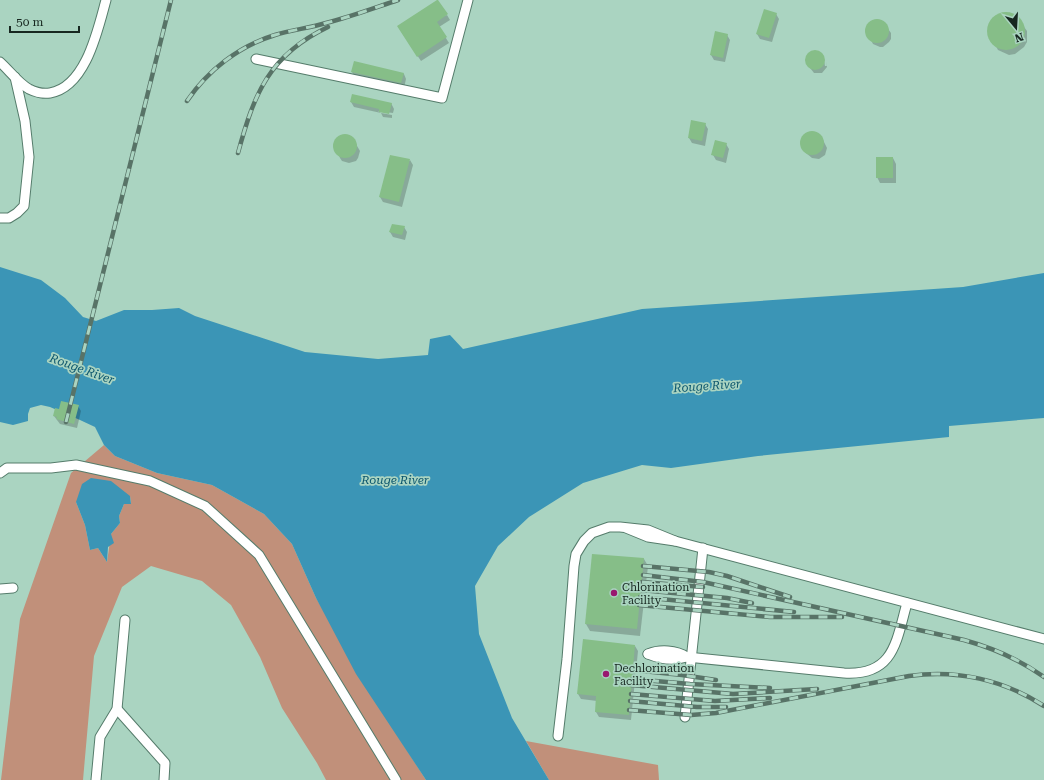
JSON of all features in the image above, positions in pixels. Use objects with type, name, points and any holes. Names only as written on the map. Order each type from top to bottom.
[{"type":"lane","points":[[0,62],[15,78],[30,89],[44,94],[56,92],[67,86],[75,77],[89,54],[106,0]]},
{"type":"lane","points":[[256,59],[442,98],[468,0]]},
{"type":"lane","points":[[0,218],[9,218],[24,206],[29,157],[25,121],[15,78]]},
{"type":"lane","points":[[0,473],[7,468],[51,468],[76,465],[150,481],[205,506],[259,556],[396,780]]},
{"type":"lane","points":[[558,736],[567,659],[576,554],[584,541],[598,530],[615,526],[626,528],[648,537],[675,541],[1044,639]]},
{"type":"lane","points":[[685,717],[689,657],[702,548]]},
{"type":"lane","points":[[0,589],[12,588]]},
{"type":"lane","points":[[689,657],[844,673],[864,673],[874,670],[881,665],[892,651],[907,603]]},
{"type":"lane","points":[[96,780],[100,737],[117,709],[125,620]]},
{"type":"lane","points":[[117,709],[165,763],[164,780]]},
{"type":"shaded area","points":[[104,445],[115,456],[157,473],[212,485],[264,514],[292,544],[316,598],[401,741],[426,780],[326,780],[282,708],[260,657],[231,605],[202,581],[151,566],[122,587],[94,656],[83,780],[1,780],[20,619],[71,473]],"holes":[[[130,496],[131,503],[124,504],[119,516],[120,523],[111,534],[107,562],[98,548],[90,550],[85,525],[76,502]]]},
{"type":"shaded area","points":[[526,741],[658,765],[659,780],[549,780]]},
{"type":"water","name":"Rouge River","points":[[0,267],[41,280],[65,298],[83,317],[96,321],[124,310],[179,308],[195,316],[305,352],[378,359],[428,355],[430,339],[450,335],[463,349],[642,309],[963,287],[1044,273],[1044,418],[949,426],[949,437],[758,456],[671,468],[642,465],[583,483],[529,517],[498,546],[475,586],[479,634],[512,718],[549,780],[426,780],[356,674],[316,598],[292,544],[264,514],[212,485],[157,473],[115,456],[104,445],[95,427],[50,407],[41,405],[30,408],[28,421],[13,425],[0,422]]},
{"type":"water","points":[[91,478],[111,481],[130,496],[131,504],[124,504],[119,516],[120,523],[111,534],[114,543],[108,547],[107,562],[98,548],[90,550],[85,525],[76,502],[82,484]]},
{"type":"building","points":[[437,0],[448,14],[437,22],[447,37],[417,57],[397,26]]},
{"type":"building","points":[[764,9],[777,13],[769,38],[756,34]]},
{"type":"building","points":[[1006,12],[1019,18],[1025,31],[1019,44],[1006,50],[993,44],[987,31],[993,18]]},
{"type":"building","points":[[877,19],[885,23],[889,31],[885,39],[877,43],[869,39],[865,31],[869,23]]},
{"type":"building","points":[[715,31],[728,34],[723,58],[710,55]]},
{"type":"building","points":[[815,50],[822,53],[825,60],[822,67],[815,70],[808,67],[805,60],[808,53]]},
{"type":"building","points":[[354,61],[404,73],[401,83],[351,72]]},
{"type":"building","points":[[352,94],[392,103],[389,114],[379,112],[379,109],[350,102]]},
{"type":"building","points":[[691,120],[706,123],[702,141],[688,138]]},
{"type":"building","points":[[812,131],[820,135],[824,143],[820,151],[812,155],[804,151],[800,143],[804,135]]},
{"type":"building","points":[[345,134],[350,135],[356,141],[356,151],[350,157],[345,158],[340,157],[334,151],[333,146],[334,141],[340,135]]},
{"type":"building","points":[[715,140],[727,143],[723,158],[711,155]]},
{"type":"building","points":[[390,155],[410,159],[399,202],[379,197]]},
{"type":"building","points":[[876,157],[893,157],[893,178],[876,178]]},
{"type":"building","points":[[392,224],[405,226],[402,235],[389,232]]},
{"type":"building","points":[[61,401],[79,405],[74,424],[56,419],[57,417],[53,416],[55,408],[59,409]]},
{"type":"building","name":"Chlorination Facility","points":[[592,554],[644,558],[637,629],[585,624]]},
{"type":"building","name":"Dechlorination Facility","points":[[583,639],[635,645],[629,715],[595,712],[596,696],[577,694]]},
{"type":"railway","points":[[66,422],[171,0]]},
{"type":"railway","points":[[187,101],[205,79],[225,60],[249,46],[275,35],[335,21],[398,0]]},
{"type":"railway","points":[[238,153],[251,112],[267,78],[291,50],[308,38],[328,27]]},
{"type":"railway","points":[[643,566],[709,572],[727,576],[790,597]]},
{"type":"railway","points":[[643,575],[703,582],[964,640],[1006,655],[1044,677]]},
{"type":"railway","points":[[642,582],[703,587]]},
{"type":"railway","points":[[641,590],[727,598],[752,603]]},
{"type":"railway","points":[[640,597],[794,612]]},
{"type":"railway","points":[[639,605],[770,617],[842,617]]},
{"type":"railway","points":[[633,670],[716,680]]},
{"type":"railway","points":[[629,710],[691,715],[716,713],[909,676],[927,674],[962,676],[996,683],[1013,689],[1044,706]]},
{"type":"railway","points":[[632,679],[690,684],[770,688]]},
{"type":"railway","points":[[631,685],[733,694],[817,689]]},
{"type":"railway","points":[[631,694],[715,701],[770,698]]},
{"type":"railway","points":[[630,701],[697,707],[726,707]]},
{"type":"place","name":"Chlorination Facility","points":[[614,593]]},
{"type":"place","name":"Dechlorination Facility","points":[[606,674]]}]
